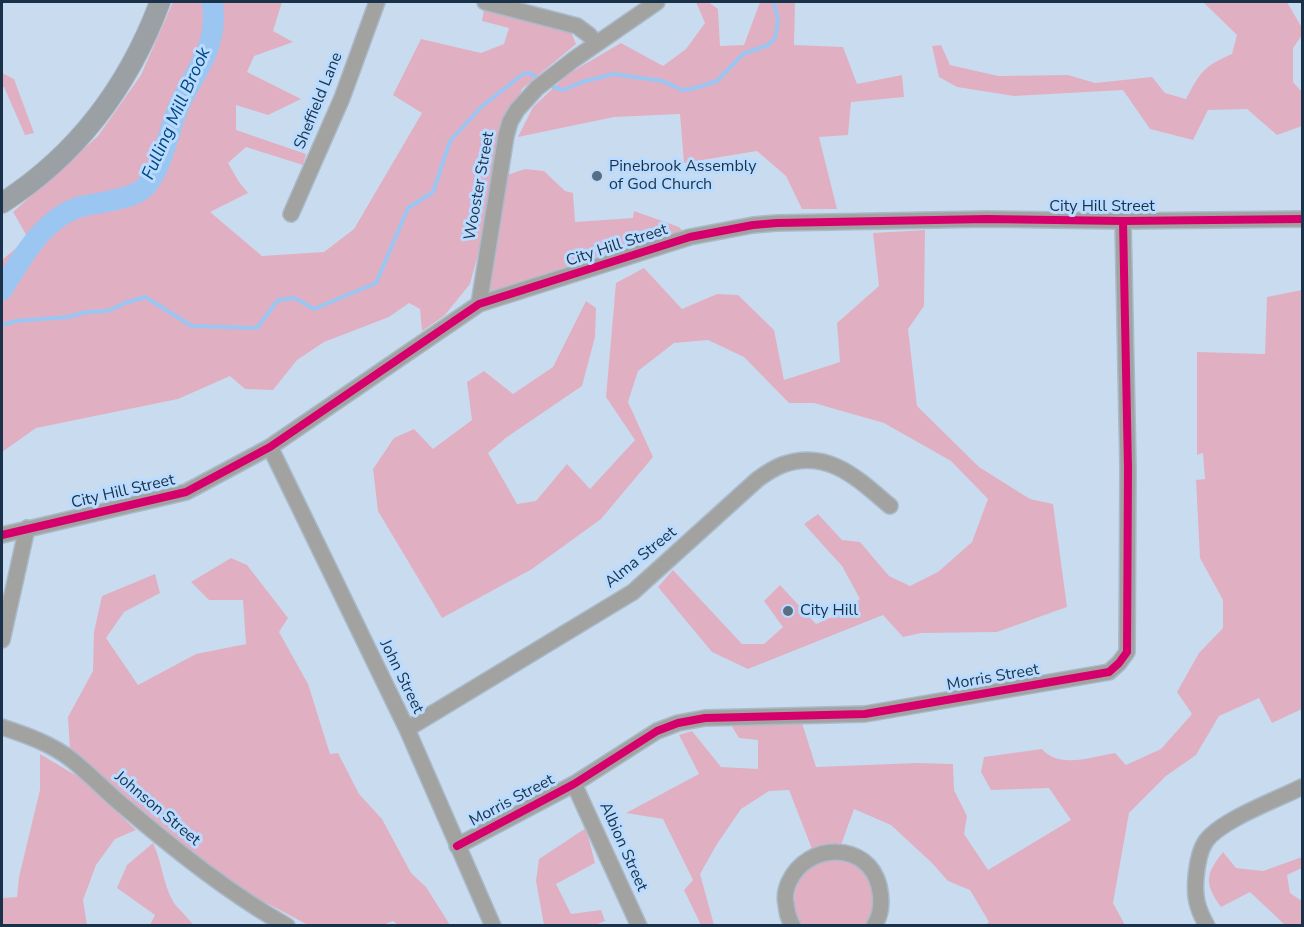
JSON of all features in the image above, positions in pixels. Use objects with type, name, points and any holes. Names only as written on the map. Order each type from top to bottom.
[{"type":"main road","points":[[2,203],[69,149],[104,109],[136,56],[159,2]]},
{"type":"street","name":"Sheffield Lane","points":[[291,214],[342,98],[377,2]]},
{"type":"street","points":[[485,2],[577,26],[589,34],[596,43]]},
{"type":"street","name":"Wooster Street","points":[[479,304],[510,122],[521,105],[537,88],[596,43],[657,2]]},
{"type":"street","name":"City Hill Street","points":[[2,535],[186,492],[270,447],[479,304],[690,237],[761,224],[987,219],[1123,221],[1302,219]]},
{"type":"street","name":"Morris Street","points":[[457,846],[574,784],[657,731],[678,723],[705,718],[866,714],[1109,672],[1119,663],[1127,652],[1128,468],[1123,221]]},
{"type":"street","name":"John Street","points":[[270,447],[406,729],[493,926]]},
{"type":"street","name":"Alma Street","points":[[406,729],[633,592],[758,479],[781,465],[803,460],[836,465],[853,475],[890,506]]},
{"type":"street","points":[[2,640],[27,528]]},
{"type":"street","name":"Johnson Street","points":[[2,728],[58,750],[72,759],[125,808],[206,873],[251,906],[287,926]]},
{"type":"street","name":"Albion Street","points":[[574,784],[639,926]]},
{"type":"street","points":[[1207,926],[1196,906],[1198,862],[1206,842],[1227,824],[1302,787]]},
{"type":"street","points":[[793,926],[789,920],[785,899],[786,888],[793,873],[814,855],[839,851],[860,858],[877,878],[882,900],[874,926]]},
{"type":"shaded area","points":[[173,2],[282,2],[273,31],[293,42],[254,56],[247,72],[301,99],[268,115],[236,105],[236,130],[306,154],[303,165],[246,147],[228,163],[248,193],[210,212],[262,256],[324,252],[354,229],[422,113],[393,95],[421,39],[481,53],[504,44],[509,28],[482,21],[484,10],[571,32],[576,44],[522,89],[496,149],[480,247],[470,284],[444,316],[422,331],[420,309],[409,303],[389,317],[324,342],[297,360],[273,390],[245,389],[230,376],[178,399],[36,428],[2,452],[2,260],[28,238],[13,212],[98,136],[141,75]]},
{"type":"shaded area","points":[[696,2],[708,2],[718,9],[720,46],[744,45],[760,2],[795,2],[794,45],[843,47],[857,84],[902,75],[904,97],[851,102],[848,135],[819,137],[837,209],[802,209],[786,176],[757,151],[684,163],[680,114],[614,117],[518,137],[533,107],[568,74],[621,43],[663,66],[686,49],[705,23]]},
{"type":"shaded area","points":[[1203,2],[1287,2],[1302,28],[1302,35],[1293,48],[1293,82],[1302,92],[1302,126],[1277,135],[1247,109],[1208,110],[1193,140],[1150,129],[1123,90],[1014,96],[957,87],[939,77],[932,46],[941,45],[950,65],[998,76],[1068,75],[1095,83],[1152,77],[1165,93],[1186,99],[1204,71],[1232,54],[1237,35]]},
{"type":"shaded area","points":[[2,73],[14,79],[34,133],[25,135],[4,87],[2,87]]},
{"type":"shaded area","points":[[525,169],[544,171],[565,191],[573,193],[575,222],[633,218],[634,211],[679,227],[683,231],[608,253],[489,293],[507,175]]},
{"type":"shaded area","points":[[925,230],[924,306],[908,329],[917,406],[979,467],[1030,499],[1053,504],[1067,607],[997,632],[921,633],[903,637],[883,615],[748,669],[712,652],[658,587],[673,570],[742,644],[764,644],[783,627],[764,601],[780,585],[816,624],[843,612],[860,599],[842,566],[804,524],[818,514],[842,540],[860,542],[889,576],[910,586],[938,572],[972,542],[988,499],[951,461],[884,423],[814,403],[789,403],[744,357],[708,340],[674,343],[638,371],[628,402],[653,457],[601,519],[532,569],[442,618],[378,511],[373,469],[394,438],[414,429],[433,449],[472,420],[467,382],[484,371],[513,394],[553,367],[586,301],[596,308],[595,337],[582,386],[507,437],[488,453],[517,504],[536,501],[567,464],[590,489],[635,440],[606,397],[616,283],[644,268],[682,309],[717,294],[738,295],[774,330],[784,380],[840,362],[837,323],[879,286],[873,233]]},
{"type":"shaded area","points":[[1302,290],[1302,709],[1272,723],[1259,698],[1219,716],[1196,755],[1166,776],[1129,813],[1113,903],[1125,925],[985,925],[989,922],[970,890],[948,881],[891,825],[854,809],[841,845],[812,849],[789,790],[769,791],[741,809],[700,874],[714,925],[701,925],[684,890],[693,880],[663,819],[626,813],[699,774],[679,735],[692,731],[721,767],[758,769],[758,740],[739,738],[731,725],[802,723],[816,767],[953,764],[954,790],[967,816],[964,834],[988,870],[1071,820],[1049,788],[991,790],[981,772],[984,757],[1042,749],[1057,759],[1066,760],[1086,759],[1115,753],[1126,765],[1161,749],[1192,714],[1177,692],[1199,653],[1223,628],[1223,600],[1200,558],[1196,480],[1205,479],[1203,453],[1197,455],[1197,352],[1265,354],[1267,297]]},
{"type":"shaded area","points":[[231,558],[247,565],[288,618],[279,632],[308,684],[330,754],[338,753],[359,794],[382,819],[411,873],[426,887],[450,925],[398,925],[393,921],[383,925],[308,925],[240,889],[149,819],[70,749],[68,717],[93,671],[94,632],[102,596],[155,574],[160,593],[124,612],[106,638],[138,685],[196,654],[246,644],[243,600],[209,600],[191,582]]},
{"type":"shaded area","points":[[40,754],[82,779],[136,830],[115,839],[96,865],[83,900],[87,925],[7,926],[2,923],[3,898],[17,897],[19,877],[40,790]]},
{"type":"shaded area","points":[[586,828],[595,863],[556,884],[571,914],[601,910],[605,921],[595,925],[544,925],[536,881],[539,859]]},
{"type":"shaded area","points":[[153,843],[170,896],[193,925],[150,925],[155,915],[117,888],[127,865]]},
{"type":"shaded area","points":[[1223,852],[1236,868],[1263,871],[1302,857],[1302,868],[1287,875],[1290,893],[1302,901],[1302,925],[1285,925],[1250,892],[1221,907],[1209,885],[1209,879],[1213,867]]},
{"type":"shaded area","points":[[836,859],[850,862],[862,869],[870,879],[876,904],[867,925],[803,925],[794,904],[799,881],[812,867]]},
{"type":"waterway","name":"Fulling Mill Brook","points":[[2,290],[35,240],[57,219],[83,206],[132,195],[139,192],[150,181],[160,162],[178,108],[207,51],[213,26],[212,2]]},
{"type":"waterway","points":[[553,87],[563,90],[582,82],[613,74],[663,81],[682,90],[717,81],[743,54],[768,45],[775,38],[778,21],[774,2]]},
{"type":"waterway","points":[[2,325],[16,321],[108,311],[145,297],[192,326],[257,328],[278,300],[295,298],[314,309],[376,283],[408,208],[433,192],[450,141],[481,107],[523,74],[529,73],[536,77]]},
{"type":"cycle path","points":[[2,535],[186,492],[270,447],[479,304],[690,237],[753,225],[777,223],[987,219],[1123,221],[1302,219]]},
{"type":"cycle path","points":[[457,846],[574,784],[657,731],[678,723],[705,718],[865,714],[1109,672],[1119,663],[1127,652],[1128,468],[1123,221]]},
{"type":"place","name":"Pinebrook Assembly of God Church","points":[[597,176]]},
{"type":"place","name":"City Hill","points":[[788,611]]}]
